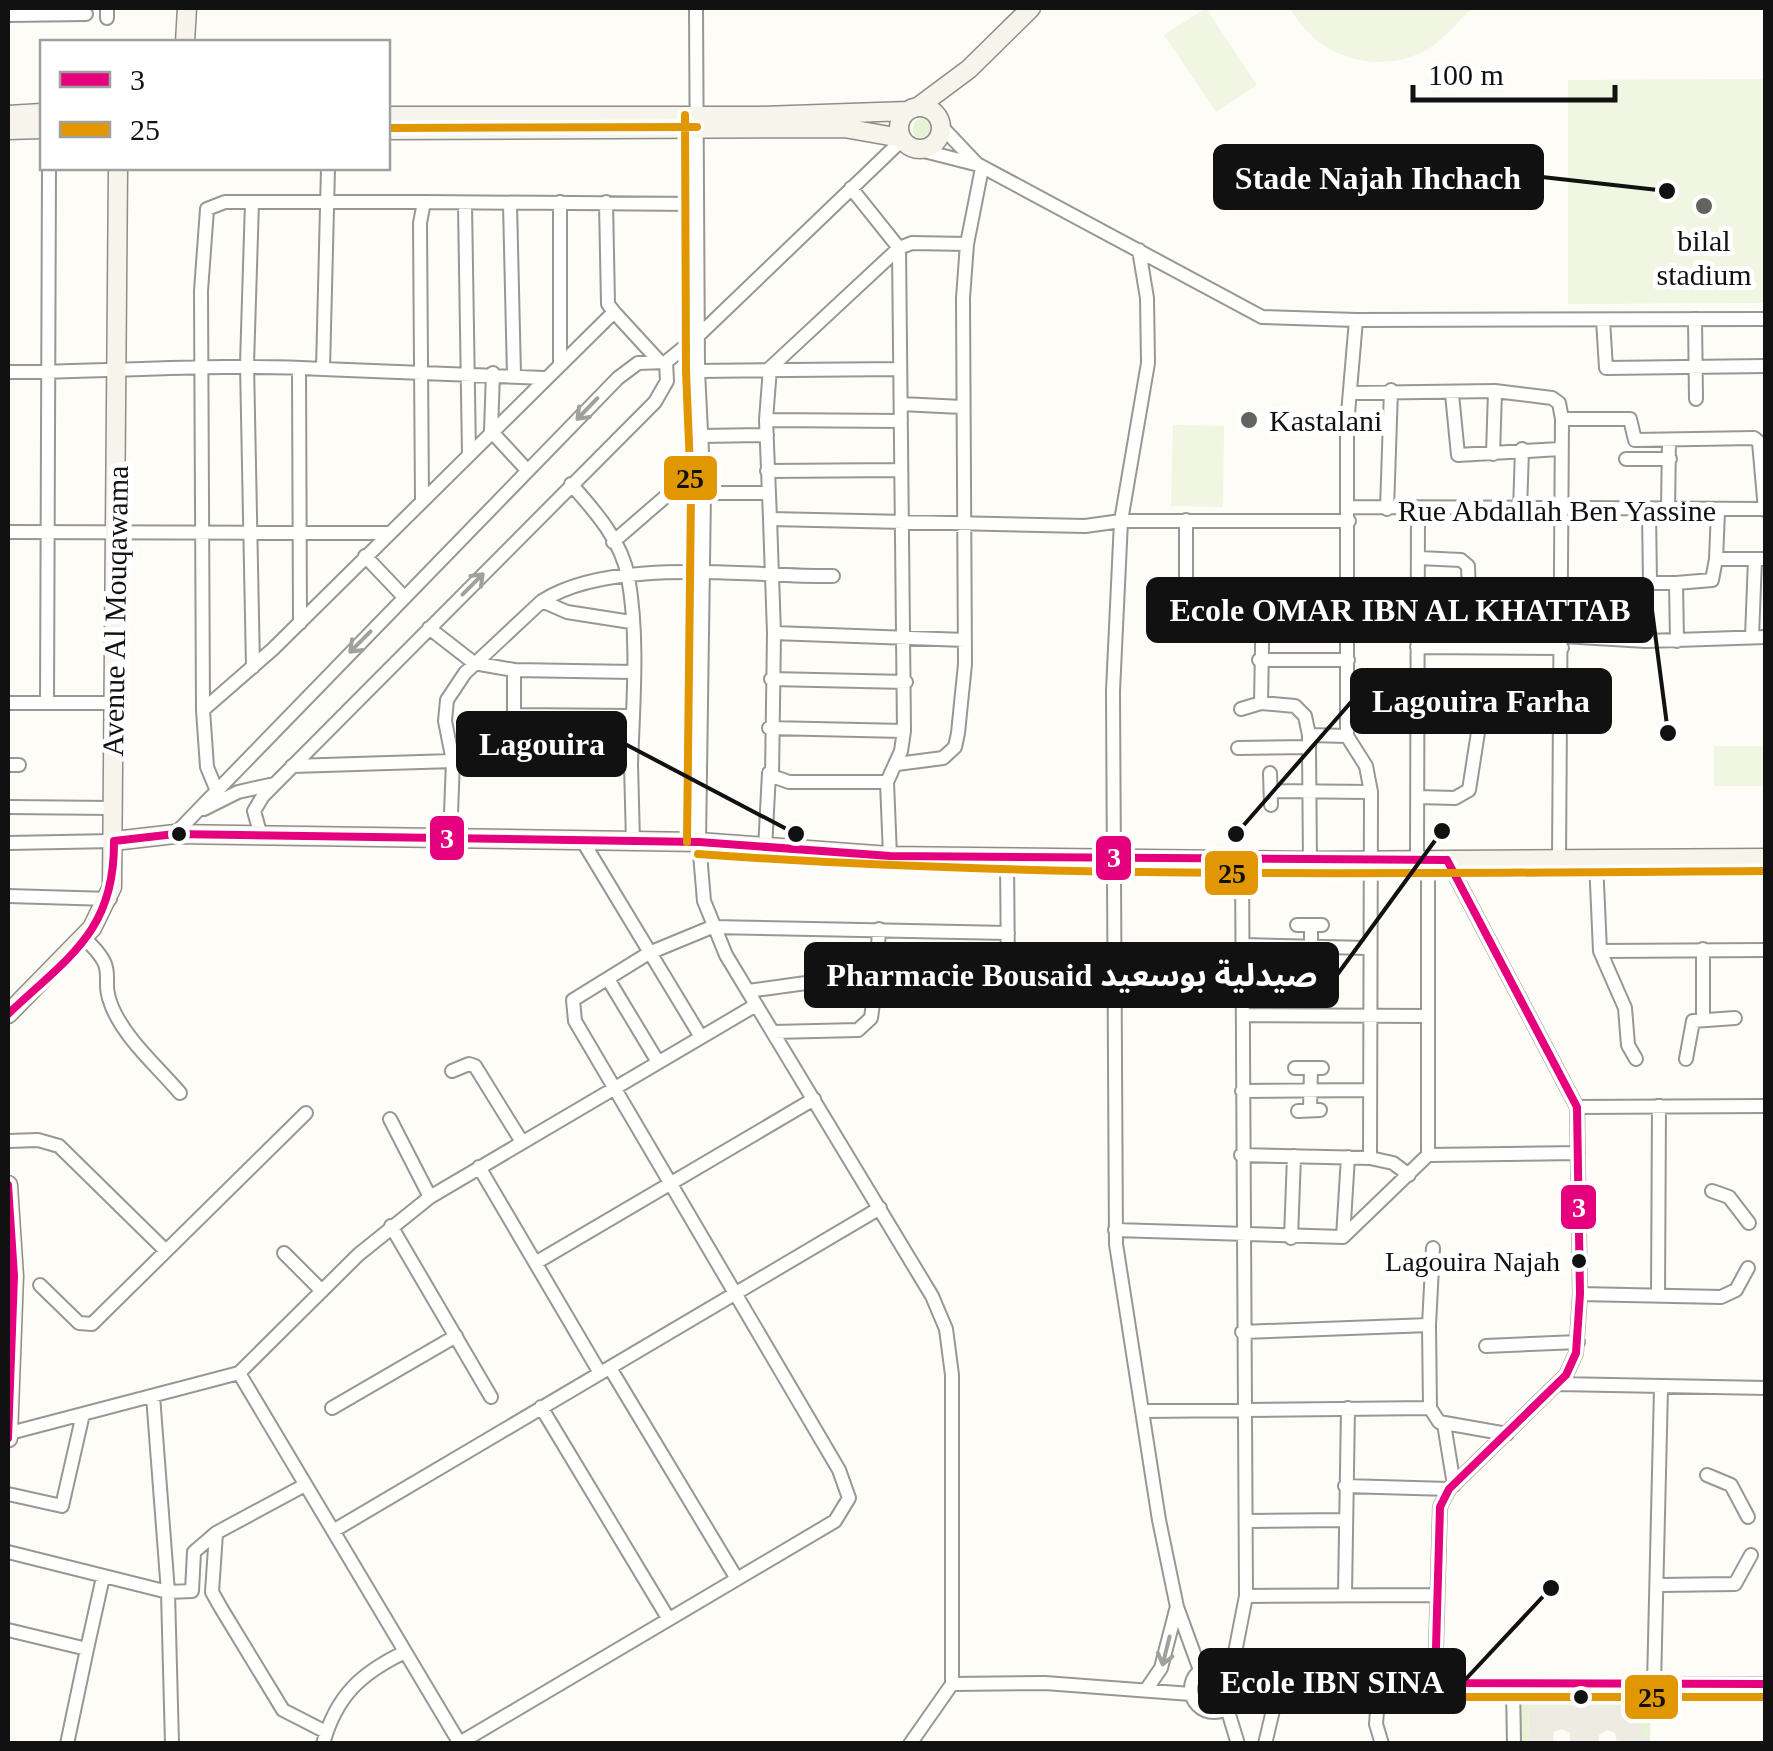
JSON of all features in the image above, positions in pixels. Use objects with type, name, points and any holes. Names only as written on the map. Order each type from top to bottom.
[{"type":"street","points":[[185,40],[187,8]]},
{"type":"street","points":[[696,8],[698,371],[704,493],[699,842],[704,900],[712,928],[756,1005],[941,1313],[950,1347],[952,1684],[910,1744]]},
{"type":"street","points":[[902,139],[899,123],[970,69],[1031,8]]},
{"type":"street","points":[[8,15],[86,14]]},
{"type":"street","points":[[920,150],[934,145],[941,123],[970,69]]},
{"type":"street","points":[[390,130],[697,122],[931,110],[980,166]]},
{"type":"street","points":[[8,115],[40,114]]},
{"type":"street","points":[[390,116],[844,128],[902,139],[920,150],[980,166],[1269,319],[1766,319]]},
{"type":"street","points":[[8,130],[40,129]]},
{"type":"street","points":[[174,834],[618,378],[638,363],[663,362],[699,335],[902,139]]},
{"type":"street","points":[[897,764],[943,758],[954,747],[963,698],[966,521],[962,407],[967,244],[980,166]]},
{"type":"street","points":[[47,702],[48,170]]},
{"type":"street","name":"Avenue Al Mouqawama","points":[[110,900],[114,841],[118,170]]},
{"type":"street","points":[[323,369],[328,170]]},
{"type":"street","points":[[851,188],[900,248],[906,682],[904,731],[897,764],[888,782],[890,856]]},
{"type":"street","points":[[217,791],[207,767],[202,710],[201,365],[204,216],[208,208],[220,202],[697,204]]},
{"type":"street","points":[[252,202],[247,364],[253,667]]},
{"type":"street","points":[[422,500],[420,222],[424,202]]},
{"type":"street","points":[[560,202],[560,364]]},
{"type":"street","points":[[262,836],[254,812],[274,784],[661,396],[669,371],[608,304],[606,202]]},
{"type":"street","points":[[466,204],[465,372],[469,455]]},
{"type":"street","points":[[510,204],[514,374]]},
{"type":"street","points":[[765,849],[774,633],[766,428],[770,368],[900,248],[912,243],[967,244]]},
{"type":"street","points":[[1140,250],[1147,298],[1148,363],[1121,521],[1113,691],[1116,1230],[1142,1411],[1177,1607],[1200,1670]]},
{"type":"street","points":[[202,710],[300,623],[614,312]]},
{"type":"street","points":[[1695,319],[1696,398]]},
{"type":"street","points":[[1356,320],[1350,394],[1347,736],[1366,766],[1371,792],[1370,1158]]},
{"type":"street","points":[[1603,320],[1606,368],[1766,366]]},
{"type":"street","points":[[8,372],[96,373],[115,368],[247,364],[544,378]]},
{"type":"street","points":[[299,368],[300,623]]},
{"type":"street","points":[[698,371],[900,369]]},
{"type":"street","points":[[492,373],[491,431],[527,470]]},
{"type":"street","points":[[1386,508],[1391,390]]},
{"type":"street","points":[[1350,394],[1495,390],[1552,398],[1561,407],[1559,861]]},
{"type":"street","points":[[1493,454],[1495,390]]},
{"type":"street","points":[[1452,394],[1456,453],[1560,449]]},
{"type":"street","points":[[901,404],[962,407]]},
{"type":"street","points":[[1562,419],[1630,419],[1636,440],[1631,459],[1670,460]]},
{"type":"street","points":[[700,436],[901,420]]},
{"type":"street","points":[[1636,440],[1757,440],[1765,510]]},
{"type":"street","points":[[1668,511],[1669,440]]},
{"type":"street","points":[[1520,510],[1522,449]]},
{"type":"street","points":[[613,542],[702,465]]},
{"type":"street","points":[[767,471],[902,470]]},
{"type":"street","points":[[571,484],[602,520],[628,574],[634,672],[633,841]]},
{"type":"street","points":[[704,493],[768,493]]},
{"type":"street","name":"Rue Abdallah Ben Yassine","points":[[770,519],[1084,526],[1121,521],[1348,514],[1386,508],[1765,510]]},
{"type":"street","points":[[1116,1230],[1344,1237],[1428,1154],[1431,860],[1418,797],[1418,510]]},
{"type":"street","points":[[1561,591],[1645,591],[1650,584],[1650,512]]},
{"type":"street","points":[[1650,584],[1712,580],[1718,512]]},
{"type":"street","points":[[1186,520],[1186,634]]},
{"type":"street","points":[[8,532],[387,533]]},
{"type":"street","points":[[365,556],[404,597]]},
{"type":"street","points":[[1418,558],[1461,560],[1468,566],[1471,646]]},
{"type":"street","points":[[1417,647],[1759,637],[1760,559],[1716,559]]},
{"type":"street","points":[[450,840],[453,761],[445,721],[446,700],[474,663],[542,601],[581,583],[628,574],[833,576]]},
{"type":"street","points":[[1676,583],[1677,641]]},
{"type":"street","points":[[1261,703],[1263,593],[1274,588],[1346,589]]},
{"type":"street","points":[[542,601],[567,612],[631,622]]},
{"type":"street","points":[[429,628],[474,663],[514,670],[634,672]]},
{"type":"street","points":[[774,633],[964,640]]},
{"type":"street","points":[[1259,660],[1348,660]]},
{"type":"street","points":[[514,670],[514,762]]},
{"type":"street","points":[[771,679],[906,682]]},
{"type":"street","points":[[8,703],[114,704]]},
{"type":"street","points":[[1241,709],[1261,703],[1295,706],[1304,716],[1309,741],[1310,862]]},
{"type":"street","points":[[514,715],[632,716]]},
{"type":"street","points":[[1418,797],[1455,798],[1469,790],[1479,726],[1561,723]]},
{"type":"street","points":[[769,728],[904,731]]},
{"type":"street","points":[[1238,748],[1347,736]]},
{"type":"street","points":[[292,766],[453,761],[631,765]]},
{"type":"street","points":[[1270,772],[1271,798],[1309,790],[1371,792]]},
{"type":"street","points":[[769,773],[789,782],[888,782]]},
{"type":"street","points":[[198,812],[238,792],[274,784]]},
{"type":"street","points":[[8,807],[113,808]]},
{"type":"street","points":[[8,843],[114,841],[174,834],[699,842],[890,856],[1310,862],[1766,858]]},
{"type":"street","points":[[582,840],[702,1037]]},
{"type":"street","points":[[748,991],[806,982],[876,982],[912,992],[1001,991],[1008,976],[1007,857]]},
{"type":"street","points":[[1242,859],[1241,1236],[1246,1596],[1234,1679],[1236,1698],[1228,1708],[1215,1712],[1202,1710],[1191,1694],[1192,1680],[1200,1670],[1220,1666],[1234,1679],[1296,1685],[1766,1684]]},
{"type":"street","points":[[1431,860],[1577,1107],[1580,1294],[1573,1363],[1559,1384],[1452,1487],[1436,1520],[1434,1684]]},
{"type":"street","points":[[1596,861],[1600,951],[1624,1008],[1628,1045],[1636,1059]]},
{"type":"street","points":[[8,896],[110,900]]},
{"type":"street","points":[[8,1014],[84,938],[110,900]]},
{"type":"street","points":[[1294,968],[1316,966],[1310,946],[1310,925]]},
{"type":"street","points":[[240,1373],[459,1743],[834,1521],[848,1498],[839,1470],[613,1088],[572,1012],[575,997],[649,953],[712,928],[1008,933]]},
{"type":"street","points":[[773,1032],[858,1030],[870,1018],[880,928]]},
{"type":"street","points":[[84,938],[110,972],[111,1006],[126,1031],[180,1093]]},
{"type":"street","points":[[1244,945],[1368,948]]},
{"type":"street","points":[[1702,949],[1703,1020]]},
{"type":"street","points":[[1600,951],[1766,950]]},
{"type":"street","points":[[608,979],[658,1062]]},
{"type":"street","points":[[8,1186],[14,1276],[9,1435],[240,1373],[390,1226],[430,1197],[756,1005]]},
{"type":"street","points":[[1243,1015],[1428,1016]]},
{"type":"street","points":[[1686,1059],[1690,1024],[1735,1018]]},
{"type":"street","points":[[452,1072],[474,1066],[522,1142]]},
{"type":"street","points":[[1296,1068],[1317,1068],[1309,1110]]},
{"type":"street","points":[[1242,1090],[1370,1090]]},
{"type":"street","points":[[537,1262],[814,1100]]},
{"type":"street","points":[[1658,1296],[1659,1106]]},
{"type":"street","points":[[1577,1107],[1766,1106]]},
{"type":"street","points":[[40,1285],[85,1326],[306,1113]]},
{"type":"street","points":[[390,1119],[430,1197]]},
{"type":"street","points":[[8,1140],[38,1140],[59,1146],[166,1251]]},
{"type":"street","points":[[1428,1154],[1578,1153]]},
{"type":"street","points":[[1241,1155],[1370,1158],[1393,1163],[1409,1175]]},
{"type":"street","points":[[1291,1238],[1294,1156]]},
{"type":"street","points":[[1344,1237],[1348,1158]]},
{"type":"street","points":[[479,1168],[738,1580]]},
{"type":"street","points":[[1712,1191],[1729,1198],[1749,1223]]},
{"type":"street","points":[[334,1531],[880,1208]]},
{"type":"street","points":[[390,1226],[491,1397]]},
{"type":"street","points":[[1432,1248],[1430,1408],[1444,1424],[1452,1487]]},
{"type":"street","points":[[284,1252],[322,1291]]},
{"type":"street","points":[[1580,1294],[1730,1294],[1748,1268]]},
{"type":"street","points":[[1242,1332],[1429,1325]]},
{"type":"street","points":[[332,1408],[456,1336]]},
{"type":"street","points":[[1486,1346],[1578,1342]]},
{"type":"street","points":[[1559,1384],[1766,1388]]},
{"type":"street","points":[[1654,1684],[1660,1585],[1661,1388]]},
{"type":"street","points":[[152,1396],[168,1592],[172,1744]]},
{"type":"street","points":[[541,1407],[668,1618]]},
{"type":"street","points":[[1345,1595],[1348,1408]]},
{"type":"street","points":[[1142,1411],[1430,1408]]},
{"type":"street","points":[[8,1494],[62,1506],[83,1414]]},
{"type":"street","points":[[1444,1424],[1507,1434]]},
{"type":"street","points":[[1706,1475],[1731,1486],[1748,1516]]},
{"type":"street","points":[[192,1591],[194,1552],[216,1534],[306,1485]]},
{"type":"street","points":[[1345,1486],[1452,1487]]},
{"type":"street","points":[[1247,1521],[1346,1520]]},
{"type":"street","points":[[216,1534],[212,1592],[283,1710],[324,1738],[340,1700],[357,1679],[405,1652]]},
{"type":"street","points":[[8,1552],[168,1592],[212,1592]]},
{"type":"street","points":[[1660,1585],[1735,1584],[1751,1555]]},
{"type":"street","points":[[68,1744],[102,1576]]},
{"type":"street","points":[[1246,1596],[1436,1595]]},
{"type":"street","points":[[1146,1690],[1162,1668],[1177,1607]]},
{"type":"street","points":[[8,1630],[87,1650]]},
{"type":"street","points":[[952,1684],[1028,1683],[1191,1694]]},
{"type":"street","points":[[1265,1744],[1274,1706],[1296,1685]]},
{"type":"street","points":[[1379,1685],[1376,1724],[1382,1744]]},
{"type":"street","points":[[1513,1685],[1514,1744]]},
{"type":"street","points":[[1228,1708],[1238,1744]]},
{"type":"green space","points":[[1206,8],[1257,85],[1216,112],[1164,35]]},
{"type":"green space","points":[[1290,8],[1472,8],[1425,51],[1387,62],[1367,61],[1331,50],[1315,39]]},
{"type":"green space","points":[[1765,79],[1765,303],[1568,304],[1568,80]]},
{"type":"green space","points":[[925,117],[937,129],[925,141],[913,129]]},
{"type":"green space","points":[[1173,425],[1224,426],[1223,507],[1171,506]]},
{"type":"green space","points":[[1714,746],[1765,746],[1765,786],[1714,786]]},
{"type":"green space","points":[[1527,1698],[1651,1699],[1650,1737],[1642,1736],[1642,1706],[1529,1706],[1528,1743],[1521,1743],[1520,1706]]},
{"type":"shaded area","points":[[1529,1706],[1642,1706],[1642,1736],[1650,1737],[1650,1743],[1617,1743],[1615,1733],[1607,1730],[1599,1735],[1598,1743],[1570,1743],[1570,1733],[1562,1729],[1554,1732],[1553,1743],[1528,1743]]},
{"type":"transit line","name":"25","points":[[685,115],[686,371],[691,493],[687,842]]},
{"type":"transit line","name":"25","points":[[390,128],[697,127]]},
{"type":"transit line","name":"3","points":[[114,841],[175,834],[699,842],[890,856],[1447,860]]},
{"type":"transit line","name":"3","points":[[8,1014],[68,958],[97,921],[112,872],[114,841]]},
{"type":"transit line","name":"25","points":[[698,854],[1098,871],[1766,871]]},
{"type":"transit line","name":"3","points":[[1435,1683],[1440,1507],[1449,1489],[1566,1375],[1576,1353],[1580,1294],[1577,1107],[1447,860]]},
{"type":"transit line","name":"3","points":[[8,1185],[14,1276],[8,1438]]},
{"type":"transit line","name":"3","points":[[1435,1683],[1766,1684]]},
{"type":"transit line","name":"25","points":[[1237,1697],[1766,1697]]},
{"type":"place","name":"Stade Najah Ihchach","points":[[1667,191]]},
{"type":"place","name":"bilal stadium","points":[[1704,206]]},
{"type":"place","name":"Kastalani","points":[[1249,420]]},
{"type":"place","name":"Ecole OMAR IBN AL KHATTAB","points":[[1668,733]]},
{"type":"place","name":"Pharmacie Bousaid صيدلية بوسعيد","points":[[1442,831]]},
{"type":"place","name":"Lagouira","points":[[796,834]]},
{"type":"place","name":"Lagouira Farha","points":[[1236,834]]},
{"type":"place","name":"Lagouira Najah","points":[[1579,1261]]},
{"type":"place","name":"Ecole IBN SINA","points":[[1551,1588]]}]
